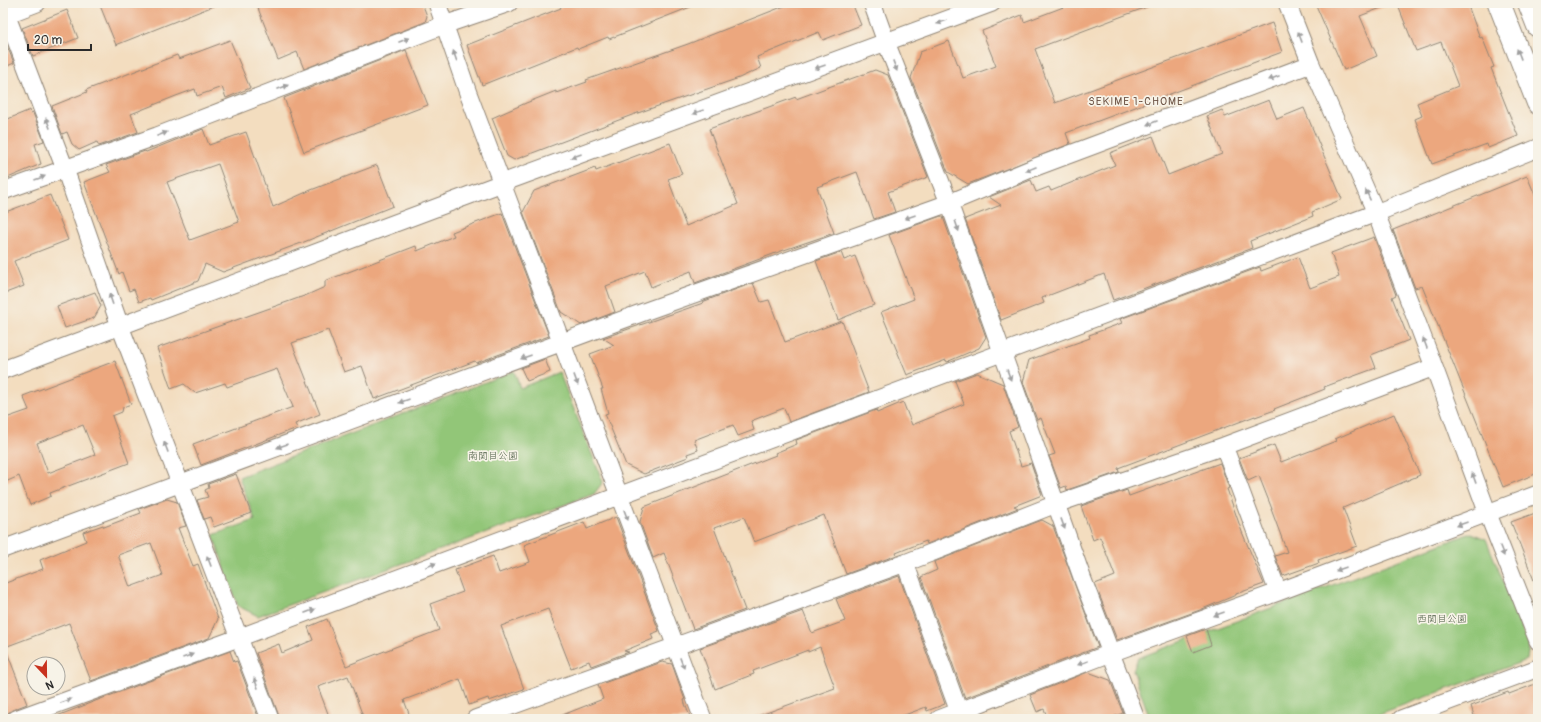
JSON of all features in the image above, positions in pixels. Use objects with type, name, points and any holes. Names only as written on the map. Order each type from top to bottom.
[{"type":"highway","points":[[1499,3],[1538,103]]},
{"type":"highway","points":[[1529,3],[1538,26]]},
{"type":"street","points":[[37,3],[4,12],[65,169],[120,326],[270,719]]},
{"type":"street","points":[[437,3],[468,93],[703,719]]},
{"type":"street","points":[[3,191],[157,136],[444,25],[509,3]]},
{"type":"street","points":[[872,3],[948,203],[1056,504],[1136,719]]},
{"type":"street","points":[[3,370],[502,183],[992,3]]},
{"type":"street","points":[[1287,3],[1311,64],[1376,213],[1488,514],[1538,641]]},
{"type":"street","points":[[3,549],[649,310],[948,203],[1040,165],[1311,64]]},
{"type":"street","points":[[16,719],[238,638],[1376,213],[1538,148]]},
{"type":"street","points":[[475,719],[905,563],[1056,504],[1224,446],[1434,367]]},
{"type":"street","points":[[1224,446],[1278,592]]},
{"type":"street","points":[[939,719],[1111,652],[1278,592],[1538,494]]},
{"type":"street","points":[[905,563],[959,712]]},
{"type":"street","points":[[1401,719],[1538,668]]},
{"type":"green space","name":"南関目公園","points":[[514,371],[520,388],[559,372],[603,482],[594,494],[258,616],[238,606],[213,535],[255,520],[239,477]]},
{"type":"green space","name":"西関目公園","points":[[1471,533],[1486,539],[1529,645],[1527,660],[1365,719],[1150,719],[1133,670],[1138,658]]},
{"type":"building","points":[[99,3],[221,3],[116,45]]},
{"type":"building","points":[[256,3],[422,3],[427,16],[425,22],[304,69],[297,52],[278,60]]},
{"type":"building","points":[[559,3],[698,4],[609,39],[608,37],[578,49],[577,47],[482,85],[467,45],[561,8]]},
{"type":"building","points":[[792,3],[852,3],[861,25],[823,40],[819,32],[757,57],[761,68],[739,78],[632,115],[514,160],[507,156],[492,118],[556,91],[556,93],[587,82],[586,80],[688,44]]},
{"type":"building","points":[[1074,3],[1152,3],[1152,5],[1035,49],[1055,103],[1272,23],[1282,52],[1066,133],[1070,144],[968,184],[948,172],[911,78],[920,52],[949,41],[963,78],[996,66],[982,31],[1022,15],[1024,22]]},
{"type":"building","points":[[1315,3],[1389,3],[1389,5],[1360,16],[1377,56],[1344,70]]},
{"type":"building","points":[[1397,3],[1467,3],[1480,38],[1482,37],[1494,67],[1491,68],[1518,136],[1488,148],[1487,144],[1432,164],[1415,119],[1422,116],[1417,103],[1458,86],[1441,42],[1416,51]]},
{"type":"building","points":[[67,10],[78,38],[33,56],[22,28]]},
{"type":"building","points":[[3,36],[14,63],[3,68]]},
{"type":"building","points":[[230,40],[250,88],[226,98],[222,87],[197,96],[195,89],[176,96],[131,114],[138,132],[99,146],[97,142],[79,150],[72,144],[67,132],[62,134],[52,106],[87,92],[86,90],[177,55],[179,59]]},
{"type":"building","points":[[406,50],[428,105],[304,152],[284,98]]},
{"type":"building","points":[[875,70],[888,75],[928,177],[888,192],[895,212],[874,219],[857,172],[817,187],[834,233],[695,283],[691,271],[651,287],[645,271],[606,286],[615,312],[581,325],[561,312],[523,212],[534,191],[595,168],[596,171],[670,143],[682,174],[668,179],[686,226],[738,204],[709,129]]},
{"type":"building","points":[[1269,100],[1277,119],[1304,108],[1342,199],[1312,212],[1313,216],[1250,241],[1252,248],[1113,300],[1104,274],[1042,298],[1044,303],[1001,320],[965,219],[1001,205],[989,197],[1031,180],[1036,192],[1049,187],[1051,191],[1115,165],[1110,153],[1153,136],[1168,175],[1222,154],[1207,116],[1222,110],[1225,117]]},
{"type":"building","points":[[30,110],[31,114],[33,113],[44,141],[35,144],[41,164],[3,180],[3,121]]},
{"type":"building","points":[[203,129],[209,145],[246,132],[273,207],[311,190],[377,165],[393,206],[304,242],[223,272],[205,264],[198,281],[151,300],[150,298],[139,302],[134,289],[129,291],[122,272],[119,274],[84,182],[110,172],[106,165],[145,151],[146,152]],"holes":[[[218,164],[239,222],[190,240],[167,182]]]},
{"type":"building","points":[[1527,176],[1538,202],[1538,473],[1503,487],[1422,286],[1415,288],[1393,230]]},
{"type":"building","points":[[50,195],[68,240],[14,261],[24,286],[3,294],[3,213]]},
{"type":"building","points":[[502,213],[549,336],[476,363],[475,361],[374,399],[362,366],[344,372],[328,330],[292,343],[320,414],[295,424],[297,428],[201,465],[193,444],[293,407],[277,369],[227,387],[225,383],[195,393],[184,384],[171,389],[157,348],[307,295],[325,287],[325,281],[416,246],[417,251],[454,236],[452,232]]},
{"type":"building","points":[[941,216],[943,217],[986,337],[979,348],[950,361],[947,362],[946,360],[907,375],[881,312],[914,299],[889,235]]},
{"type":"building","points":[[1374,237],[1396,295],[1392,297],[1409,340],[1371,355],[1376,368],[1324,387],[1325,389],[1274,409],[1275,410],[1255,416],[1118,468],[1119,472],[1067,490],[1066,486],[1061,488],[1049,456],[1055,454],[1041,418],[1037,420],[1023,382],[1029,360],[1090,338],[1089,335],[1122,323],[1120,319],[1260,267],[1261,271],[1298,257],[1310,288],[1339,277],[1331,253]]},
{"type":"building","points":[[841,252],[844,260],[855,256],[874,305],[838,320],[816,261]]},
{"type":"building","points":[[753,283],[761,302],[769,300],[785,342],[842,321],[869,392],[789,422],[784,408],[751,421],[754,430],[738,436],[733,425],[694,440],[698,450],[687,454],[688,457],[644,474],[626,465],[605,414],[608,413],[601,389],[603,389],[590,354],[614,345],[603,338],[703,303],[702,302]]},
{"type":"building","points":[[95,292],[101,306],[94,318],[65,328],[57,306]]},
{"type":"building","points":[[545,359],[550,372],[527,381],[521,368]]},
{"type":"building","points":[[115,361],[131,404],[123,407],[122,412],[112,416],[129,463],[50,493],[51,496],[30,505],[19,476],[3,483],[3,419],[29,410],[23,396]],"holes":[[[83,425],[95,455],[48,473],[37,443]]]},
{"type":"building","points":[[977,373],[1003,384],[1018,427],[1009,431],[1021,466],[1031,463],[1042,495],[1014,506],[1018,508],[927,544],[926,541],[896,553],[897,555],[846,574],[824,515],[754,542],[744,517],[714,528],[745,610],[693,629],[664,553],[653,558],[640,522],[644,507],[776,455],[775,453],[797,444],[796,440],[876,410],[877,413],[903,402],[912,425],[964,404],[955,381]]},
{"type":"building","points":[[1394,414],[1420,475],[1343,508],[1357,546],[1318,560],[1319,563],[1283,576],[1275,556],[1287,552],[1272,509],[1259,476],[1248,481],[1239,458],[1274,445],[1281,462],[1336,441],[1335,439]]},
{"type":"building","points":[[1220,463],[1229,488],[1227,489],[1242,532],[1264,584],[1236,594],[1200,610],[1117,640],[1095,584],[1115,576],[1100,537],[1093,540],[1081,506],[1127,490],[1129,496]]},
{"type":"building","points":[[236,474],[251,513],[214,527],[210,517],[204,519],[197,500],[208,497],[205,490],[209,488],[208,484]]},
{"type":"building","points":[[167,499],[177,502],[186,526],[178,528],[193,566],[198,564],[218,619],[209,638],[91,681],[69,623],[5,647],[27,704],[12,710],[8,713],[6,719],[3,719],[3,584],[43,569],[40,560],[86,541],[83,532],[103,525],[104,527],[141,513],[139,509]],"holes":[[[151,543],[163,575],[130,587],[118,555]]]},
{"type":"building","points":[[1538,512],[1538,588],[1537,588],[1511,522]]},
{"type":"building","points":[[616,517],[659,631],[651,634],[653,639],[624,651],[629,652],[591,666],[589,661],[571,668],[548,609],[501,626],[524,689],[489,701],[488,698],[469,705],[460,679],[404,700],[411,719],[364,719],[348,676],[318,687],[330,719],[280,719],[256,653],[279,644],[282,653],[313,640],[308,627],[327,619],[346,666],[439,630],[430,604],[463,592],[455,570],[493,556],[499,573],[530,562],[524,545],[584,522],[587,529]]},
{"type":"building","points":[[1042,520],[1053,526],[1098,647],[965,698],[921,577],[937,570],[934,562]]},
{"type":"building","points":[[899,576],[945,704],[927,711],[926,707],[894,719],[756,719],[755,717],[835,688],[820,647],[808,652],[808,650],[753,671],[754,674],[715,689],[700,648],[803,611],[812,633],[845,621],[836,599]]},
{"type":"building","points":[[1206,629],[1211,645],[1193,652],[1187,636]]},
{"type":"building","points":[[230,651],[234,662],[237,661],[259,719],[52,719],[98,700]]},
{"type":"building","points":[[662,662],[672,664],[691,719],[555,719],[603,699],[598,685]]},
{"type":"building","points":[[1088,672],[1110,680],[1123,713],[1108,719],[1048,719],[1044,709],[1037,712],[1030,695]]},
{"type":"building","points":[[1538,683],[1538,719],[1475,719],[1471,706],[1508,692],[1509,694]]},
{"type":"district","name":"SEKIME 1-CHOME","points":[[1136,101]]}]
